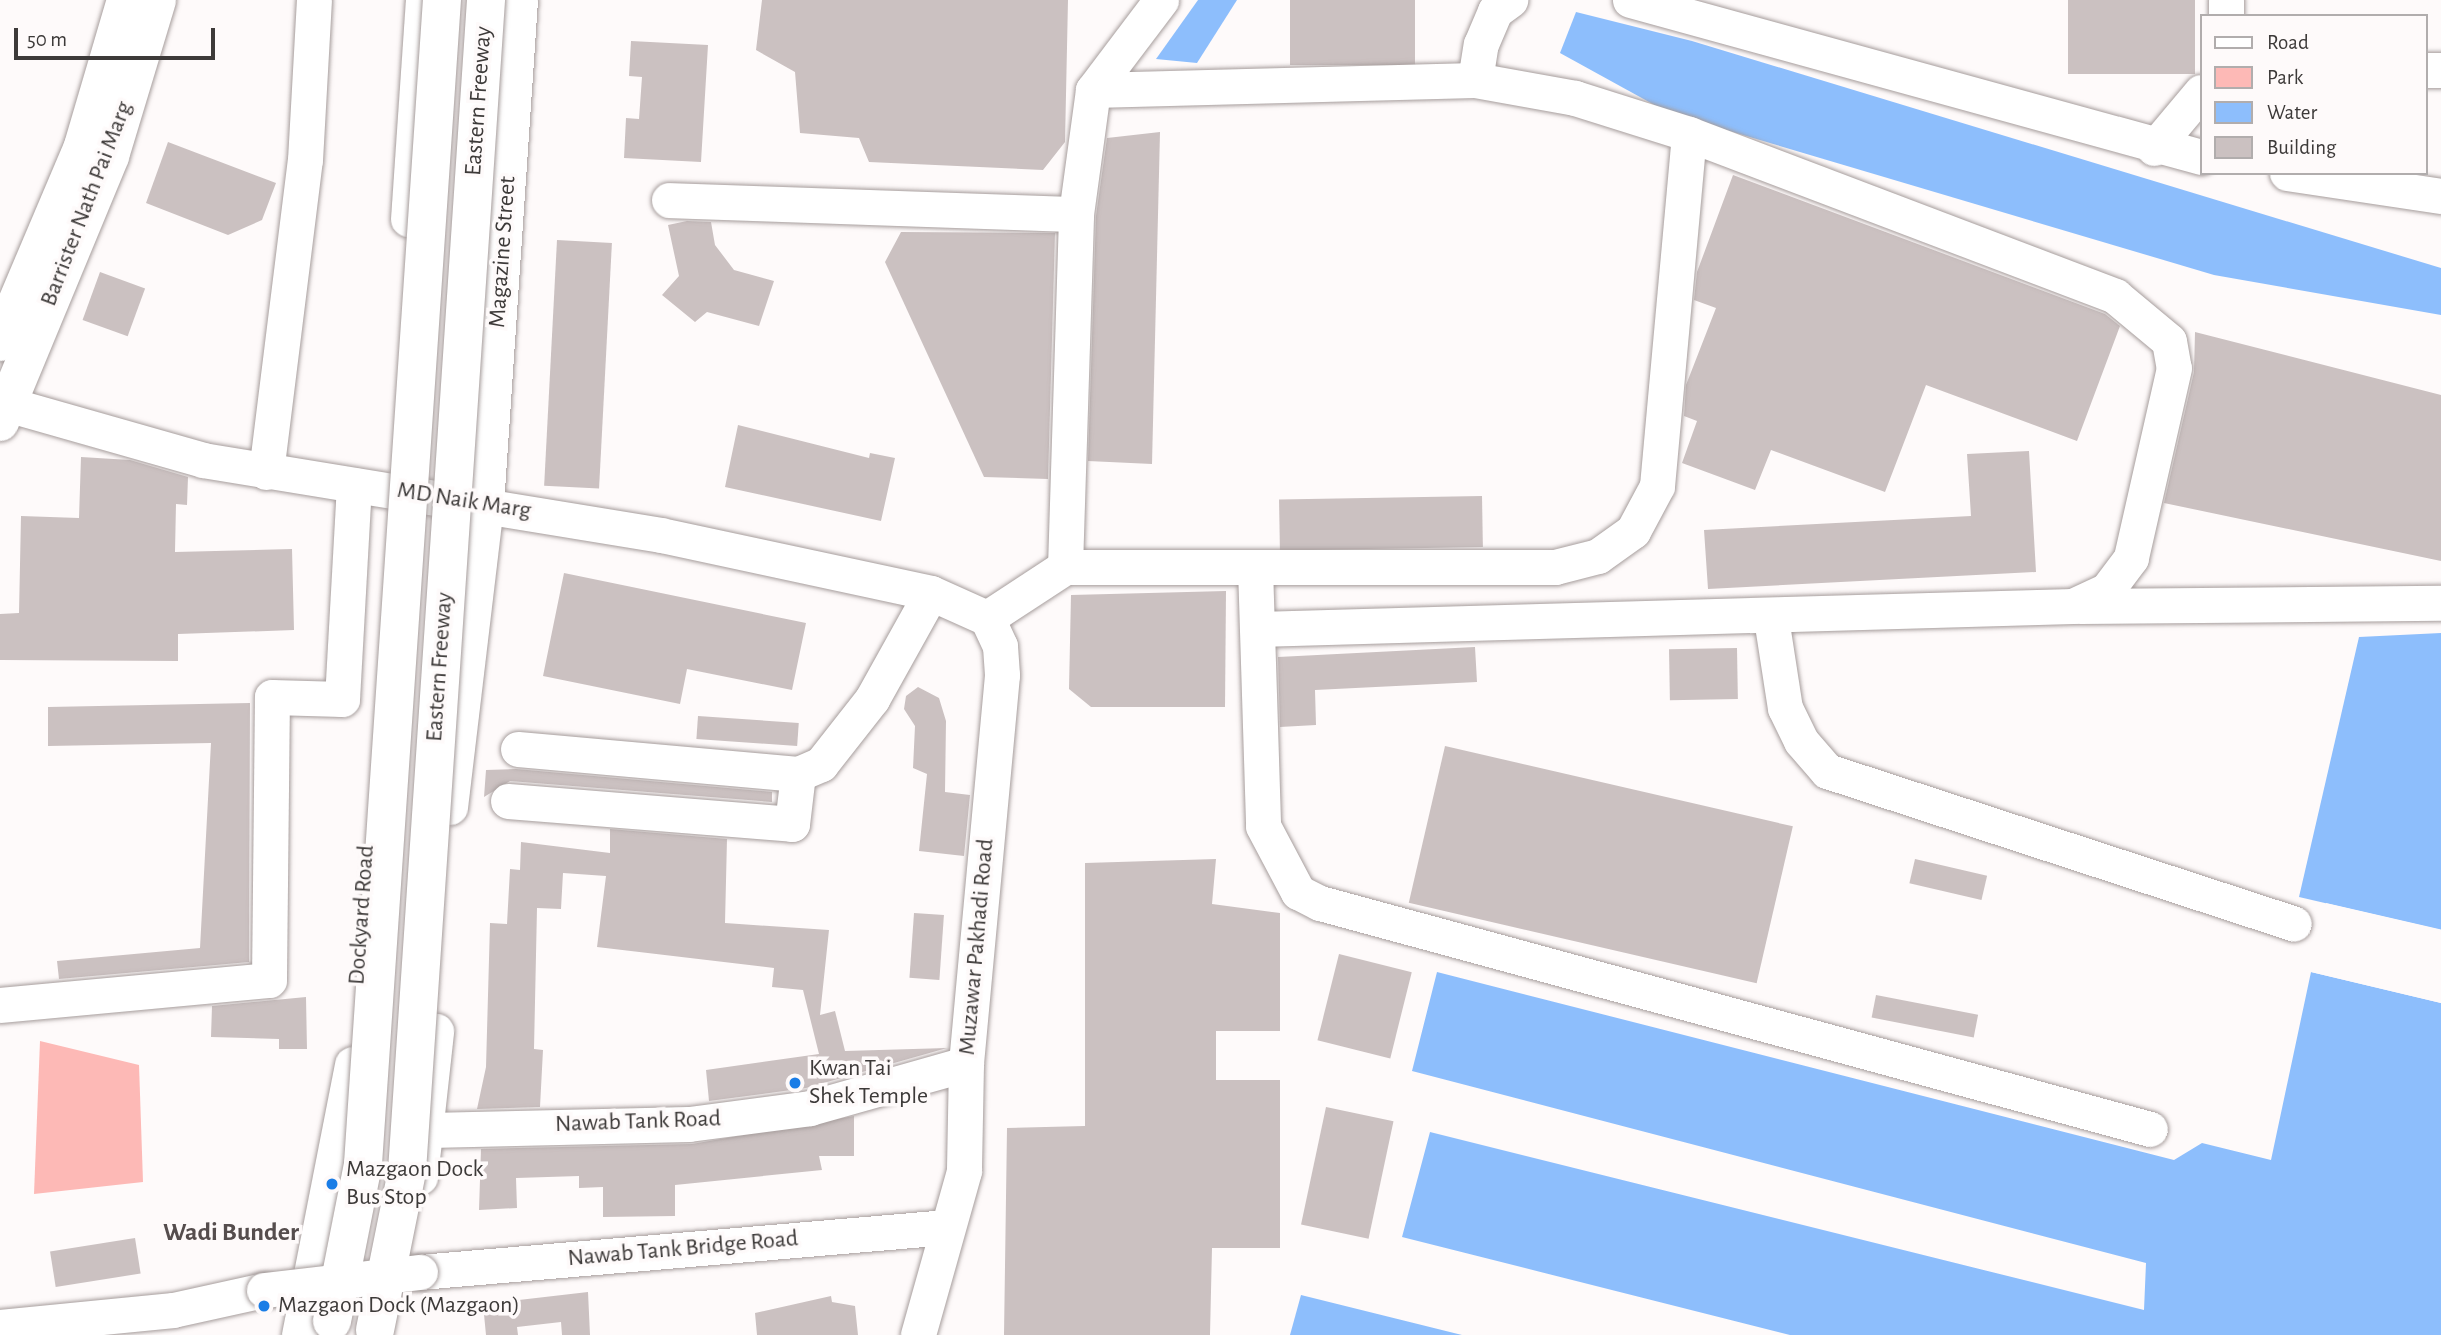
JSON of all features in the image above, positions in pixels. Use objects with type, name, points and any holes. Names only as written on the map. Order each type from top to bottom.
[{"type":"main road","name":"Barrister Nath Pai Marg","points":[[0,342],[83,146],[126,0]]},
{"type":"main road","name":"Barrister Nath Pai Marg","points":[[2,409],[110,156],[157,0]]},
{"type":"main road","name":"Eastern Freeway","points":[[315,1328],[363,1164],[442,0]]},
{"type":"main road","name":"Eastern Freeway","points":[[383,1333],[407,1171],[486,0]]},
{"type":"street","points":[[266,472],[306,160],[313,0]]},
{"type":"street","points":[[392,490],[423,0]]},
{"type":"street","name":"Magazine Street","points":[[486,504],[520,0]]},
{"type":"street","points":[[1065,568],[1076,215],[1093,90],[1161,0]]},
{"type":"street","points":[[1475,80],[1480,44],[1495,11],[1510,0]]},
{"type":"street","points":[[1630,0],[2154,148],[2200,157]]},
{"type":"street","points":[[1093,90],[1475,80],[1575,98],[1689,134],[2115,296],[2169,341],[2174,369],[2131,558],[2107,590],[2073,606]]},
{"type":"street","points":[[2154,148],[2200,93]]},
{"type":"street","points":[[518,749],[797,774],[821,764],[872,699],[931,593],[987,618],[1065,568],[1555,567],[1598,556],[1633,531],[1657,486],[1689,134]]},
{"type":"street","points":[[2300,175],[2441,197]]},
{"type":"street","points":[[669,200],[1076,215]]},
{"type":"street","name":"MD Naik Marg","points":[[2,409],[266,472],[486,504],[931,593]]},
{"type":"street","points":[[0,1005],[269,980],[272,697],[342,699],[354,485]]},
{"type":"street","name":"Dockyard Road","points":[[315,1328],[308,1290],[349,1104],[392,490]]},
{"type":"street","points":[[383,1333],[411,1276],[429,1130],[453,769],[486,504]]},
{"type":"street","points":[[1255,568],[1263,826],[1298,892],[2150,1129]]},
{"type":"street","points":[[1256,629],[1771,618],[2073,606],[2441,603]]},
{"type":"street","name":"Muzawar Pakhadi Road","points":[[918,1335],[964,1171],[967,1064],[1002,675],[1000,646],[987,618]]},
{"type":"street","points":[[1771,618],[1786,708],[1801,741],[1827,771],[2294,924]]},
{"type":"street","points":[[508,801],[792,824],[797,774]]},
{"type":"street","name":"Nawab Tank Road","points":[[429,1130],[689,1124],[810,1108],[967,1064]]},
{"type":"street","name":"Nawab Tank Bridge Road","points":[[411,1276],[947,1227]]},
{"type":"street","points":[[308,1290],[411,1276]]},
{"type":"street","points":[[0,1327],[174,1322],[264,1290],[411,1276]]},
{"type":"green space","points":[[40,1041],[139,1065],[143,1182],[34,1194]]},
{"type":"water","points":[[1198,0],[1237,0],[1197,63],[1156,59]]},
{"type":"water","points":[[1576,12],[1692,41],[2441,268],[2441,315],[2214,275],[1669,113],[1560,53]]},
{"type":"water","points":[[2441,633],[2441,930],[2299,897],[2359,637]]},
{"type":"water","points":[[1437,972],[2174,1160],[2202,1143],[2271,1160],[2311,972],[2441,1003],[2441,1335],[1790,1335],[1402,1237],[1430,1132],[2144,1310],[2146,1263],[1412,1071]]},
{"type":"water","points":[[1301,1295],[1462,1335],[1290,1335]]},
{"type":"pier","points":[[2326,903],[2441,930],[2440,933],[2325,907]]},
{"type":"pier","points":[[2312,969],[2441,999],[2441,1003],[2311,972]]},
{"type":"building","points":[[762,0],[1068,0],[1065,142],[1043,170],[869,162],[859,138],[800,133],[795,72],[756,50]]},
{"type":"building","points":[[1290,0],[1415,0],[1415,65],[1290,65]]},
{"type":"building","points":[[2068,0],[2195,0],[2195,74],[2068,74]]},
{"type":"building","points":[[631,41],[708,45],[701,162],[624,158],[626,118],[639,119],[642,77],[629,76]]},
{"type":"building","points":[[1160,132],[1152,464],[1088,461],[1096,216],[1107,138]]},
{"type":"building","points":[[168,142],[276,183],[262,220],[228,235],[146,203]]},
{"type":"building","points":[[1733,175],[2105,314],[2120,326],[2077,441],[1926,385],[1885,492],[1771,450],[1755,490],[1682,463],[1697,421],[1684,416],[1686,385],[1716,308],[1694,300],[1697,272]]},
{"type":"building","points":[[687,221],[711,222],[715,245],[734,270],[774,281],[759,326],[707,312],[695,322],[662,295],[679,276],[668,225]]},
{"type":"building","points":[[901,232],[1055,233],[1048,479],[984,477],[885,262]]},
{"type":"building","points":[[557,240],[612,243],[599,489],[544,486]]},
{"type":"building","points":[[100,272],[145,288],[128,336],[83,320]]},
{"type":"building","points":[[2195,332],[2441,395],[2441,561],[2164,503],[2194,372]]},
{"type":"building","points":[[738,425],[869,458],[870,453],[895,458],[881,521],[725,487]]},
{"type":"building","points":[[2029,451],[2036,572],[1708,589],[1704,530],[1971,516],[1967,454]]},
{"type":"building","points":[[81,457],[130,460],[188,477],[187,505],[176,504],[175,552],[292,549],[294,630],[178,634],[178,661],[0,660],[0,614],[19,613],[21,516],[79,518]]},
{"type":"building","points":[[1482,496],[1483,547],[1280,551],[1279,500]]},
{"type":"building","points":[[564,573],[806,623],[792,690],[687,669],[680,704],[543,676]]},
{"type":"building","points":[[1226,591],[1225,707],[1091,707],[1069,689],[1071,595]]},
{"type":"building","points":[[1475,647],[1477,682],[1315,690],[1316,725],[1280,727],[1278,657]]},
{"type":"building","points":[[1737,648],[1738,699],[1670,700],[1669,649]]},
{"type":"building","points":[[918,687],[939,698],[946,721],[945,792],[970,795],[964,856],[919,851],[927,774],[913,768],[915,726],[904,709],[906,696]]},
{"type":"building","points":[[250,703],[249,962],[59,979],[57,961],[200,948],[211,743],[48,746],[48,707]]},
{"type":"building","points":[[698,716],[799,723],[797,746],[696,739]]},
{"type":"building","points":[[1445,746],[1793,826],[1757,983],[1409,903]]},
{"type":"building","points":[[516,769],[772,792],[772,802],[510,781],[484,797],[486,770]]},
{"type":"building","points":[[610,829],[727,839],[725,923],[829,930],[820,1015],[835,1011],[845,1051],[947,1048],[806,1088],[709,1101],[706,1070],[819,1054],[803,990],[772,987],[774,968],[597,947],[606,876],[563,873],[561,909],[537,908],[534,1049],[543,1050],[540,1107],[477,1109],[486,1067],[490,923],[507,924],[510,869],[520,870],[521,842],[610,853]]},
{"type":"building","points":[[1216,859],[1212,904],[1280,913],[1280,1031],[1216,1031],[1216,1080],[1280,1080],[1280,1248],[1212,1248],[1210,1335],[1004,1335],[1007,1128],[1085,1126],[1085,863]]},
{"type":"building","points":[[1915,859],[1987,876],[1981,900],[1909,883]]},
{"type":"building","points":[[914,913],[944,915],[939,980],[909,978]]},
{"type":"building","points":[[1339,954],[1412,972],[1390,1059],[1317,1040]]},
{"type":"building","points":[[1876,995],[1978,1015],[1974,1037],[1872,1018]]},
{"type":"building","points":[[306,997],[307,1049],[279,1049],[279,1039],[211,1037],[212,1006]]},
{"type":"building","points":[[1326,1107],[1393,1121],[1369,1239],[1301,1224]]},
{"type":"building","points":[[854,1116],[854,1156],[819,1156],[822,1170],[675,1185],[675,1216],[603,1217],[603,1187],[579,1188],[579,1176],[516,1178],[517,1208],[479,1210],[481,1149],[692,1144]]},
{"type":"building","points":[[135,1238],[141,1274],[56,1287],[50,1251]]},
{"type":"building","points":[[588,1292],[590,1335],[562,1335],[561,1322],[517,1327],[518,1335],[486,1335],[483,1304]]},
{"type":"building","points":[[831,1296],[832,1302],[855,1306],[858,1335],[757,1335],[755,1313]]},
{"type":"place","name":"Kwan Tai Shek Temple","points":[[795,1083]]},
{"type":"place","name":"Mazgaon Dock Bus Stop","points":[[332,1184]]},
{"type":"place","name":"Mazgaon Dock (Mazgaon)","points":[[264,1306]]},
{"type":"district","name":"Wadi Bunder","points":[[231,1233]]}]
